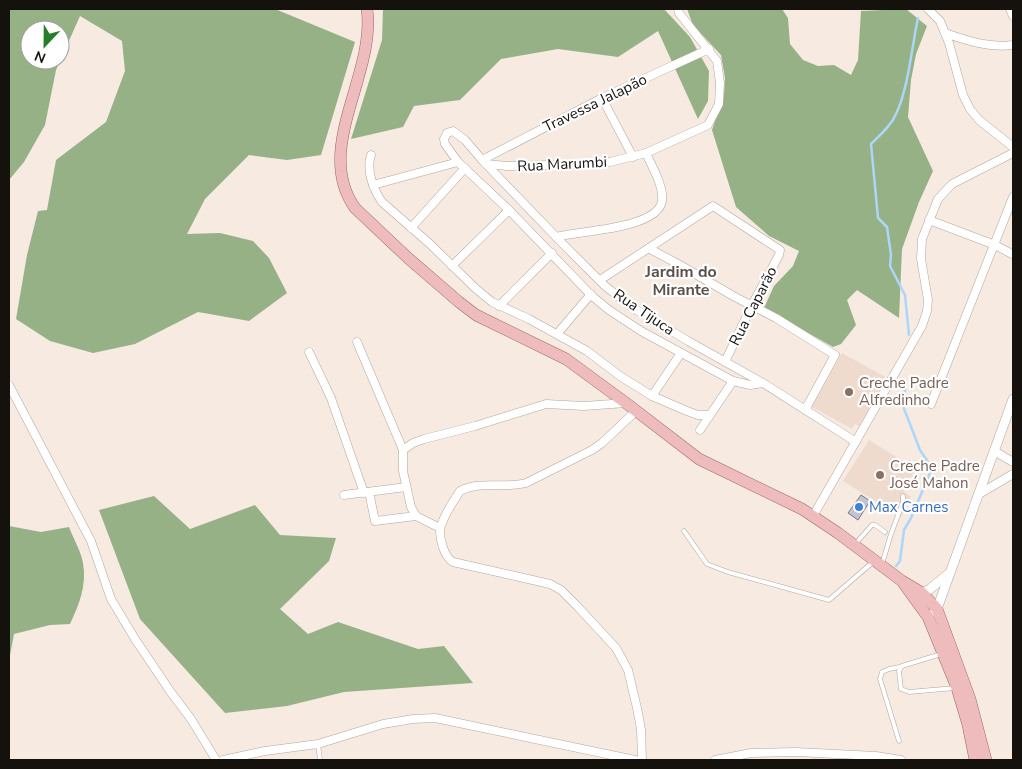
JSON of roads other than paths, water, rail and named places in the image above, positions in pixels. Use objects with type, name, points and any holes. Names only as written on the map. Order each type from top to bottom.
[{"type":"main road","points":[[367,9],[367,38],[363,61],[341,143],[340,170],[346,192],[355,208],[380,233],[458,302],[476,315],[566,359],[626,402],[699,459],[788,502],[812,516],[854,545],[938,609],[970,699],[986,760]]},
{"type":"main road","points":[[918,595],[957,688],[968,725],[975,760]]},
{"type":"street","name":"Rua Marumbi","points":[[484,162],[507,166],[592,164],[646,153],[708,125],[719,104],[720,84],[717,62],[709,49],[679,14],[678,9]]},
{"type":"street","points":[[928,9],[940,21],[963,96],[970,109],[979,120],[1013,147]]},
{"type":"street","points":[[1010,9],[1013,16]]},
{"type":"street","points":[[945,33],[971,42],[987,45],[1013,45]]},
{"type":"street","name":"Travessa Jalapão","points":[[484,162],[602,98],[709,49]]},
{"type":"street","points":[[602,98],[633,157]]},
{"type":"street","name":"Rua Tijuca","points":[[458,162],[445,144],[444,136],[450,131],[453,131],[465,140],[556,236],[600,280],[630,306],[763,384],[856,442]]},
{"type":"street","points":[[556,236],[633,223],[656,213],[662,200],[661,189],[646,153]]},
{"type":"street","points":[[812,516],[915,340],[925,319],[928,300],[921,260],[922,239],[938,199],[952,184],[1013,153]]},
{"type":"street","points":[[371,155],[368,168],[376,195],[484,296],[499,306],[529,319],[587,351],[620,376],[652,396],[698,415],[710,415]]},
{"type":"street","points":[[373,185],[458,162],[609,310],[626,322],[733,381],[750,385],[763,384]]},
{"type":"street","points":[[411,228],[465,168]]},
{"type":"street","points":[[931,404],[1013,197]]},
{"type":"street","name":"Rua Caparão","points":[[650,249],[713,206],[780,250],[725,362]]},
{"type":"street","points":[[452,266],[509,210]]},
{"type":"street","points":[[928,220],[995,245],[1012,254]]},
{"type":"street","points":[[600,280],[650,249],[752,305],[835,355],[805,410]]},
{"type":"street","points":[[499,306],[552,253]]},
{"type":"street","points":[[556,334],[591,294]]},
{"type":"street","points":[[357,342],[403,450],[406,487],[410,507],[416,516],[440,528]]},
{"type":"street","points":[[309,352],[331,398],[366,492],[373,519],[375,521],[416,516]]},
{"type":"street","points":[[652,396],[681,353]]},
{"type":"street","points":[[700,430],[733,381]]},
{"type":"street","points":[[9,384],[91,541],[111,599],[135,639],[191,719],[216,760]]},
{"type":"street","points":[[928,617],[938,609],[1013,399]]},
{"type":"street","points":[[403,450],[413,443],[424,439],[475,426],[546,404],[584,406],[626,402]]},
{"type":"street","points":[[636,411],[592,450],[526,484],[516,486],[478,486],[460,491],[440,528],[443,547],[448,560],[539,581],[561,590],[616,648],[625,664],[632,685],[641,729],[642,760]]},
{"type":"street","points":[[994,451],[1013,462]]},
{"type":"street","points":[[979,494],[1009,480],[1013,474]]},
{"type":"street","points":[[344,495],[406,487]]},
{"type":"street","points":[[918,595],[936,585],[951,570]]},
{"type":"street","points":[[223,760],[265,751],[318,744],[383,724],[413,719],[435,718],[635,760]]},
{"type":"street","points":[[595,760],[596,752]]},
{"type":"street","points":[[716,760],[751,753],[796,752],[876,756],[901,760]]},
{"type":"lane","points":[[684,530],[707,564],[728,572],[829,600],[878,563],[903,502],[903,496]]},
{"type":"lane","points":[[854,545],[870,526],[875,525],[885,532]]},
{"type":"lane","points":[[899,741],[880,680],[882,672],[943,654]]},
{"type":"lane","points":[[900,667],[900,689],[904,691],[957,688]]},
{"type":"lane","points":[[318,744],[320,760]]},
{"type":"waterway","points":[[909,335],[905,295],[890,266],[891,255],[887,227],[878,218],[871,144],[891,122],[900,104],[907,80],[918,18]]},
{"type":"waterway","points":[[896,566],[900,561],[904,530],[930,473],[928,462],[920,450],[903,406],[906,383]]},
{"type":"place","name":"Creche Padre Alfredinho","points":[[849,392]]},
{"type":"place","name":"Creche Padre José Mahon","points":[[880,475]]},
{"type":"place","name":"Max Carnes","points":[[859,507]]},
{"type":"district","name":"Jardim do Mirante","points":[[681,280]]}]
